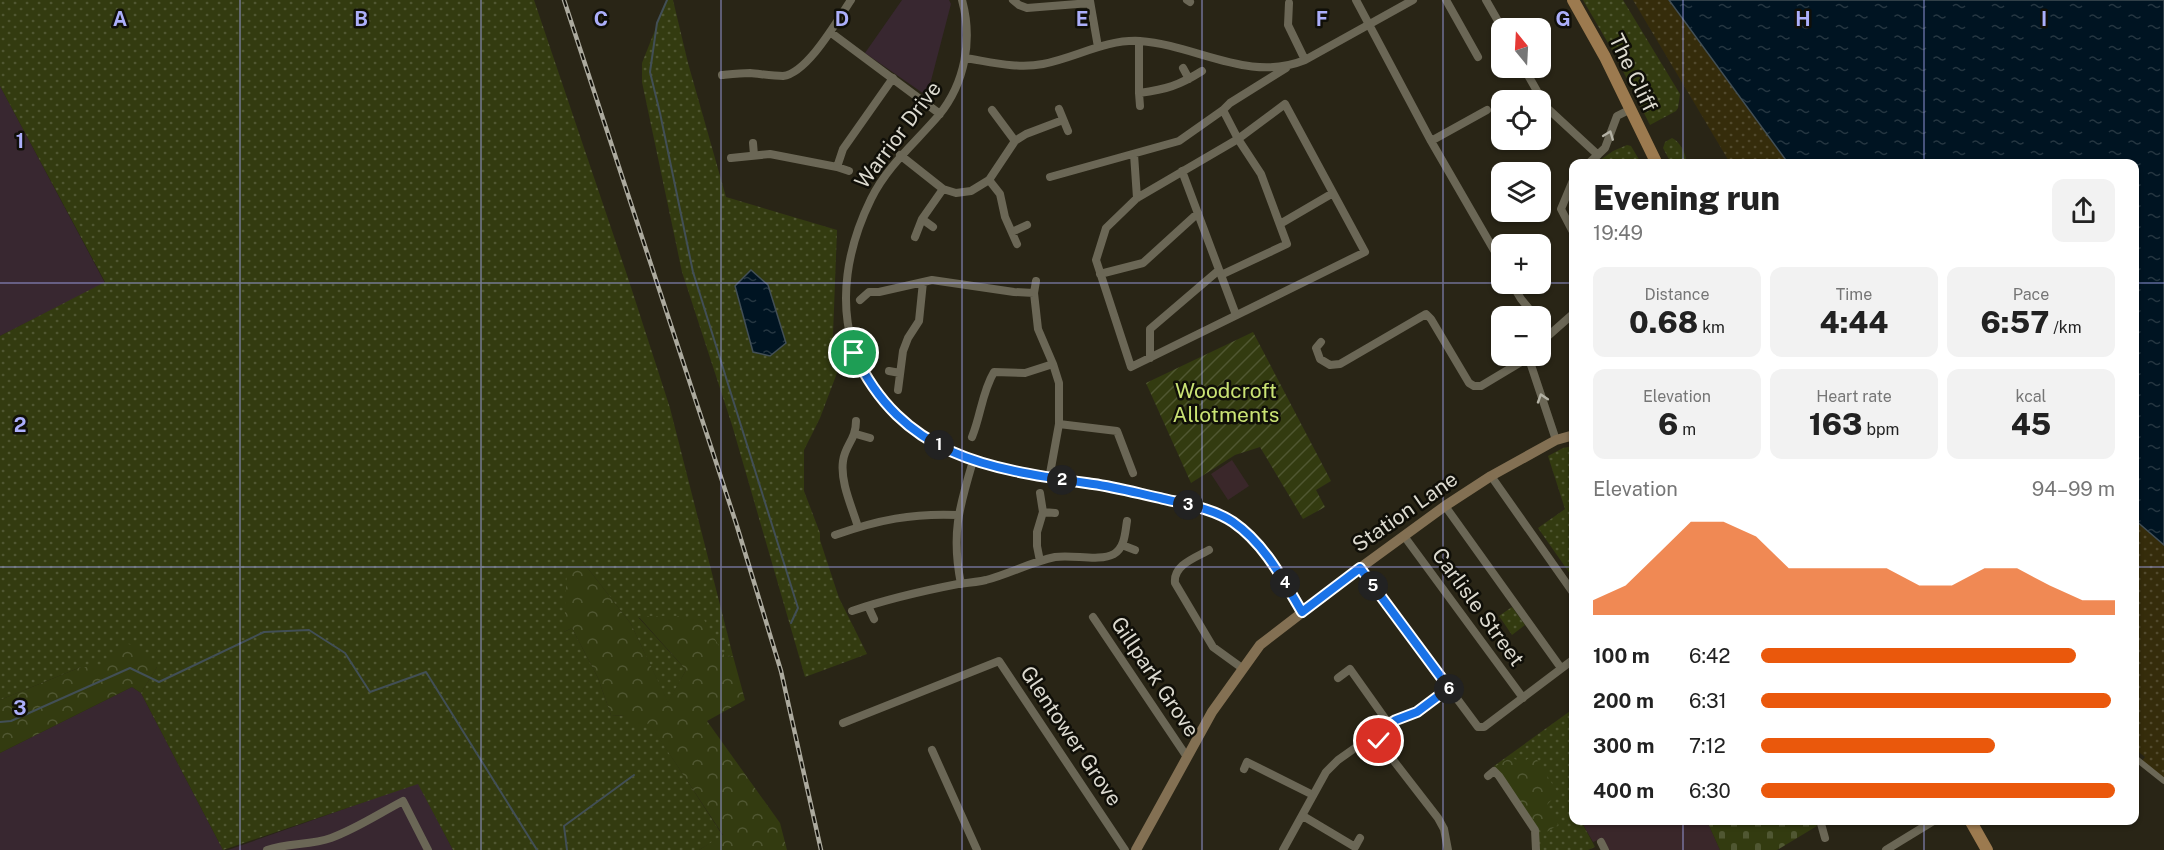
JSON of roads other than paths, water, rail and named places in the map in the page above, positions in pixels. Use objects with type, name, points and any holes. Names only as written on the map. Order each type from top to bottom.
[{"type":"main road","name":"The Cliff","points":[[1573,0],[1609,65],[1655,159]]},
{"type":"main road","name":"Station Lane","points":[[1136,850],[1212,712],[1260,645],[1445,506],[1491,476],[1556,440],[1569,436]]},
{"type":"main road","points":[[1973,825],[1987,850]]},
{"type":"street","points":[[722,75],[747,73],[785,76],[797,70],[830,32],[851,0]]},
{"type":"street","name":"Warrior Drive","points":[[962,0],[967,39],[960,78],[940,114],[900,155],[872,197],[852,246],[845,299],[848,328],[854,353],[866,378],[883,401],[909,426],[934,443],[974,461],[993,468],[1049,479],[1128,491],[1210,511],[1232,521],[1252,537],[1269,559],[1302,612]]},
{"type":"street","points":[[1013,0],[1018,5],[1027,8],[1090,2],[1098,46]]},
{"type":"street","points":[[1356,0],[1431,141],[1491,245]]},
{"type":"street","points":[[1050,177],[1179,141],[1230,103],[1290,66],[1305,60],[1413,0]]},
{"type":"street","points":[[1446,0],[1478,57]]},
{"type":"street","points":[[1486,0],[1496,18]]},
{"type":"street","points":[[1289,3],[1288,25],[1305,60]]},
{"type":"street","points":[[830,32],[940,114]]},
{"type":"street","points":[[965,58],[1016,66],[1041,64],[1098,46],[1139,41],[1252,68],[1290,66]]},
{"type":"street","points":[[1139,41],[1140,106]]},
{"type":"street","points":[[1183,68],[1189,79]]},
{"type":"street","points":[[1139,93],[1167,89],[1202,71]]},
{"type":"street","points":[[837,168],[843,149],[893,78]]},
{"type":"street","points":[[1530,78],[1546,107],[1598,156]]},
{"type":"street","points":[[1285,104],[1365,252],[1131,367],[1096,260],[1106,228],[1137,198],[1238,139],[1285,104]]},
{"type":"street","points":[[1059,109],[1068,131]]},
{"type":"street","points":[[1594,159],[1605,148],[1617,116],[1631,109]]},
{"type":"street","points":[[992,110],[1015,141]]},
{"type":"street","points":[[1150,358],[1150,329],[1220,272],[1287,244],[1261,174],[1238,139],[1223,110]]},
{"type":"street","points":[[1431,141],[1487,110]]},
{"type":"street","points":[[900,155],[943,189],[956,193],[971,191],[989,180],[1015,141],[1026,134],[1063,120]]},
{"type":"street","points":[[753,143],[754,155]]},
{"type":"street","points":[[1134,154],[1137,198]]},
{"type":"street","points":[[731,158],[780,155],[849,171]]},
{"type":"street","points":[[1182,171],[1236,315]]},
{"type":"street","points":[[989,180],[1000,194],[1005,217],[1017,244]]},
{"type":"street","points":[[915,237],[922,219],[943,189]]},
{"type":"street","points":[[1569,190],[1562,208],[1569,223]]},
{"type":"street","points":[[1280,224],[1333,193]]},
{"type":"street","points":[[1100,274],[1143,262],[1198,213]]},
{"type":"street","points":[[922,219],[933,227]]},
{"type":"street","points":[[1012,232],[1027,225]]},
{"type":"street","points":[[860,300],[869,292],[879,292],[932,280],[1034,293]]},
{"type":"street","points":[[1036,281],[1034,293],[1038,329],[1059,383],[1059,424],[1049,479]]},
{"type":"street","points":[[898,390],[903,351],[919,321],[923,282]]},
{"type":"street","points":[[1321,342],[1317,348],[1320,359],[1330,364],[1340,364],[1425,314],[1431,319],[1469,383],[1474,386],[1480,386],[1514,366]]},
{"type":"street","points":[[1551,332],[1569,317]]},
{"type":"street","points":[[972,436],[978,422],[987,384],[994,372],[1024,373],[1053,363]]},
{"type":"street","points":[[1531,366],[1556,440]]},
{"type":"street","points":[[889,371],[900,372]]},
{"type":"street","points":[[856,421],[856,434],[847,448],[843,461],[847,491],[858,527]]},
{"type":"street","points":[[1059,424],[1117,431],[1133,473]]},
{"type":"street","points":[[856,434],[870,438]]},
{"type":"street","points":[[961,584],[955,546],[958,515],[974,461]]},
{"type":"street","points":[[1491,476],[1569,587]]},
{"type":"street","points":[[1040,494],[1043,512],[1037,532],[1040,561]]},
{"type":"street","points":[[1445,506],[1561,668]]},
{"type":"street","points":[[1043,512],[1054,513]]},
{"type":"street","points":[[835,535],[893,517],[926,514],[958,515]]},
{"type":"street","points":[[852,611],[892,598],[1003,576],[1040,561],[1076,555],[1099,558],[1109,556],[1117,552],[1122,545],[1127,521]]},
{"type":"street","name":"Carlisle Street","points":[[1404,536],[1523,698]]},
{"type":"street","points":[[1122,545],[1135,550]]},
{"type":"street","points":[[1209,550],[1179,568],[1174,576],[1175,583],[1213,647],[1242,668]]},
{"type":"street","points":[[1360,568],[1478,727],[1484,727],[1569,662]]},
{"type":"street","points":[[868,606],[874,619]]},
{"type":"street","name":"Gillpark Grove","points":[[1093,617],[1187,757]]},
{"type":"street","name":"Glentower Grove","points":[[843,723],[999,662],[1125,850]]},
{"type":"street","points":[[1338,678],[1350,669],[1389,724]]},
{"type":"street","points":[[1283,850],[1326,772],[1338,760],[1373,734],[1417,712],[1449,688]]},
{"type":"street","points":[[1373,734],[1438,818],[1444,829],[1448,850]]},
{"type":"street","points":[[932,750],[977,850]]},
{"type":"street","points":[[2139,761],[2164,781]]},
{"type":"street","points":[[1244,769],[1247,762],[1313,795]]},
{"type":"street","points":[[1488,776],[1494,771],[1499,776],[1535,830],[1536,850]]},
{"type":"street","points":[[267,850],[292,844],[318,842],[333,837],[403,801],[428,850]]},
{"type":"street","points":[[1303,816],[1355,847],[1360,838]]},
{"type":"street","points":[[1821,825],[1825,838]]},
{"type":"street","points":[[1886,850],[1927,825]]},
{"type":"water","points":[[1669,0],[2164,0],[2164,545],[2139,523],[2139,159],[1785,159]]},
{"type":"water","points":[[751,270],[768,285],[786,343],[770,356],[753,352],[735,286]]},
{"type":"waterway","points":[[667,0],[657,23],[650,72],[693,272],[798,608],[791,623]]},
{"type":"waterway","points":[[0,722],[11,721],[130,668],[159,682],[264,632],[309,630],[345,653],[370,692],[426,672],[537,850]]},
{"type":"waterway","points":[[567,850],[564,826],[634,775]]},
{"type":"railway","points":[[564,0],[736,523],[781,671],[821,850]]},
{"type":"park label","name":"Woodcroft Allotments","points":[[1226,403]]}]
